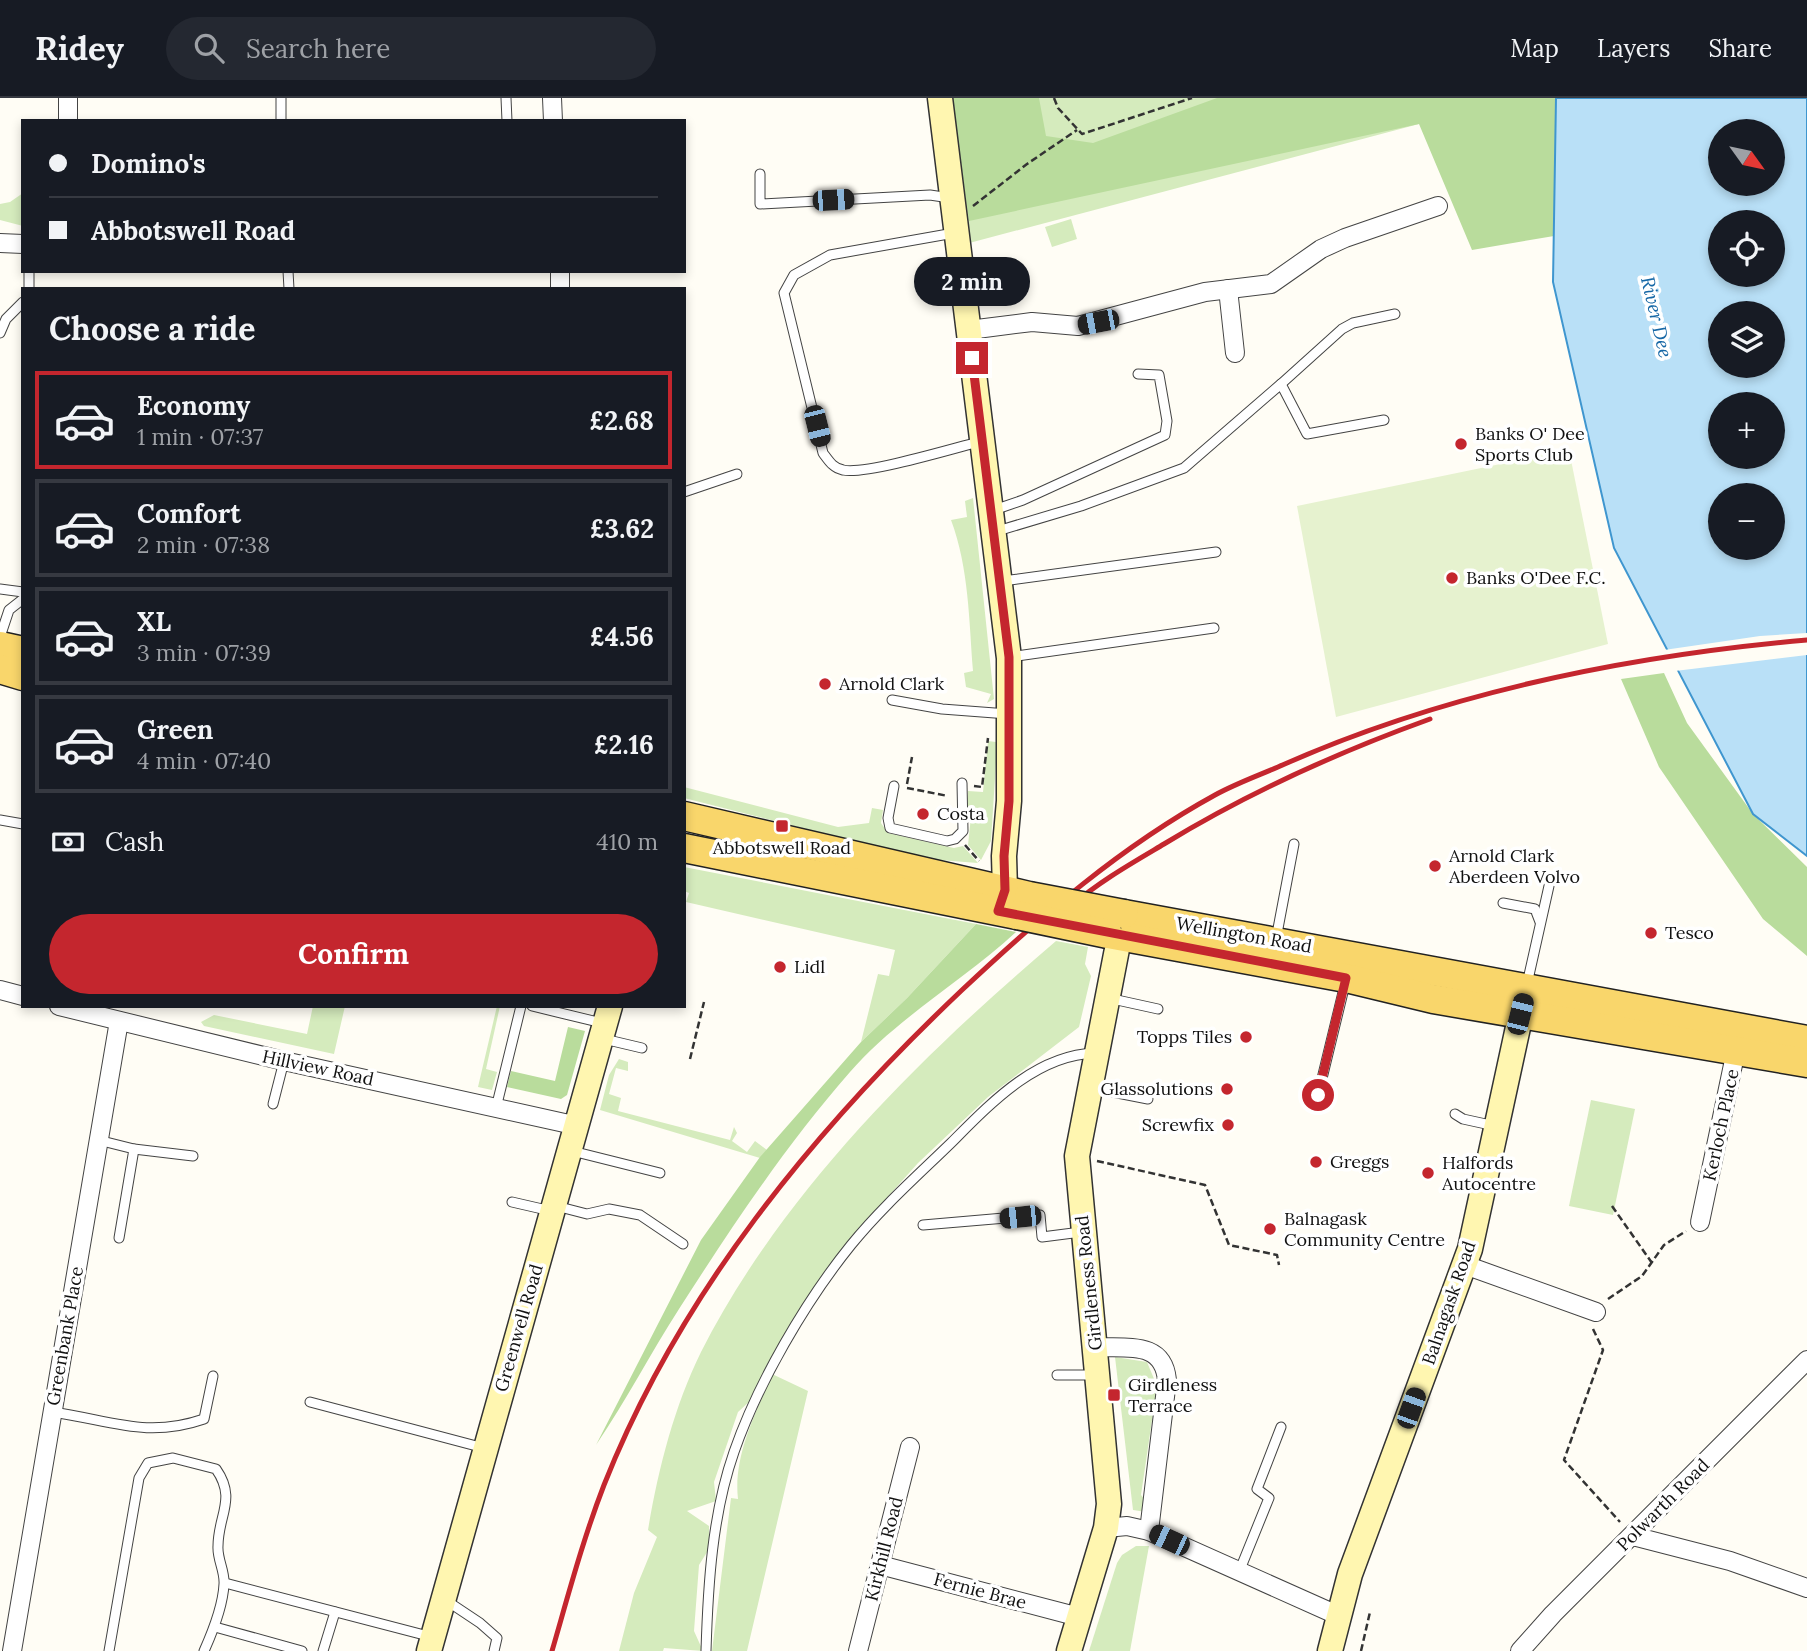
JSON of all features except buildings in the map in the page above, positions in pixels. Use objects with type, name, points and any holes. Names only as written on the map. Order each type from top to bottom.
[{"type":"main road","points":[[0,646],[21,651]]},
{"type":"main road","points":[[0,670],[21,675]]},
{"type":"main road","name":"Wellington Road","points":[[686,817],[1012,903],[1433,999],[1523,1001]]},
{"type":"main road","name":"Wellington Road","points":[[686,848],[1012,903]]},
{"type":"main road","name":"Wellington Road","points":[[1117,928],[1275,940],[1523,1001],[1739,1039],[1807,1040]]},
{"type":"main road","name":"Wellington Road","points":[[1739,1039],[1807,1063]]},
{"type":"street","points":[[68,98],[68,119]]},
{"type":"street","points":[[552,98],[553,119]]},
{"type":"street","points":[[940,98],[962,202],[955,233],[1009,657],[1011,726],[1004,856],[1012,903]]},
{"type":"street","points":[[969,330],[1032,322],[1078,326],[1228,289],[1271,284],[1321,249],[1437,206]]},
{"type":"street","points":[[0,243],[21,244]]},
{"type":"street","points":[[1228,289],[1234,353]]},
{"type":"street","name":"Girdleness Road","points":[[1069,1651],[1106,1528],[1110,1504],[1077,1156],[1107,998],[1117,928]]},
{"type":"street","points":[[0,990],[21,995]]},
{"type":"street","name":"Balnagask Road","points":[[1329,1651],[1337,1615],[1465,1265],[1523,1001]]},
{"type":"street","name":"Hillview Road","points":[[67,1008],[284,1061],[578,1126]]},
{"type":"street","name":"Greenbank Place","points":[[12,1651],[118,1021]]},
{"type":"street","name":"Greenwell Road","points":[[431,1644],[606,1023]]},
{"type":"street","name":"Kerloch Place","points":[[1700,1222],[1739,1039]]},
{"type":"street","points":[[1465,1265],[1596,1312]]},
{"type":"street","points":[[1095,1347],[1146,1350],[1157,1353],[1166,1365],[1167,1380],[1149,1531]]},
{"type":"street","name":"Polwarth Road","points":[[1520,1651],[1553,1614],[1807,1360]]},
{"type":"street","name":"Kirkhill Road","points":[[858,1651],[910,1447]]},
{"type":"street","points":[[1106,1528],[1127,1527],[1149,1531],[1337,1615]]},
{"type":"street","points":[[1633,1536],[1730,1561],[1807,1588]]},
{"type":"street","name":"Fernie Brae","points":[[880,1565],[1079,1617]]},
{"type":"lane","points":[[281,98],[281,119]]},
{"type":"lane","points":[[506,98],[507,119]]},
{"type":"lane","points":[[760,174],[760,204],[930,195],[962,202]]},
{"type":"lane","points":[[955,233],[830,254],[794,275],[784,293],[823,453],[834,467],[846,471],[869,468],[982,441]]},
{"type":"lane","points":[[0,332],[6,319],[21,304]]},
{"type":"lane","points":[[991,522],[1081,506],[1184,468],[1342,329],[1353,323],[1395,314]]},
{"type":"lane","points":[[991,522],[1023,500],[1165,435],[1167,421],[1158,375],[1138,374]]},
{"type":"lane","points":[[1281,384],[1307,434],[1384,421]]},
{"type":"lane","points":[[686,491],[737,474]]},
{"type":"lane","points":[[998,582],[1216,552]]},
{"type":"lane","points":[[0,589],[21,598]]},
{"type":"lane","points":[[0,637],[9,610],[21,599]]},
{"type":"lane","points":[[1009,657],[1214,628]]},
{"type":"lane","points":[[892,700],[976,713],[1011,726]]},
{"type":"lane","points":[[893,788],[888,818],[890,828],[950,841],[958,837],[964,828],[962,784]]},
{"type":"lane","points":[[0,820],[21,824]]},
{"type":"lane","points":[[1275,940],[1294,844]]},
{"type":"lane","points":[[1523,1001],[1551,877]]},
{"type":"lane","points":[[1503,903],[1535,909],[1540,924]]},
{"type":"lane","points":[[1318,1095],[1346,978]]},
{"type":"lane","points":[[1107,998],[1158,1009]]},
{"type":"lane","points":[[496,1108],[521,1008]]},
{"type":"lane","points":[[541,1008],[606,1023],[642,1048]]},
{"type":"lane","points":[[706,1651],[708,1590],[718,1516],[734,1452],[788,1338],[850,1246],[883,1209],[994,1100],[1046,1064],[1071,1054],[1097,1052]]},
{"type":"lane","points":[[273,1104],[284,1061]]},
{"type":"lane","points":[[1090,1087],[1147,1099]]},
{"type":"lane","points":[[1455,1114],[1463,1119],[1497,1126]]},
{"type":"lane","points":[[99,1140],[135,1149],[193,1156]]},
{"type":"lane","points":[[119,1238],[135,1149]]},
{"type":"lane","points":[[571,1150],[660,1173]]},
{"type":"lane","points":[[512,1202],[587,1214],[609,1209],[640,1215],[683,1244]]},
{"type":"lane","points":[[923,1225],[1040,1215],[1041,1237],[1083,1232]]},
{"type":"lane","points":[[1057,1376],[1098,1375]]},
{"type":"lane","points":[[52,1412],[152,1430],[184,1426],[204,1419],[213,1376]]},
{"type":"lane","points":[[310,1402],[486,1448]]},
{"type":"lane","points":[[1239,1572],[1269,1498],[1257,1489],[1281,1427]]},
{"type":"lane","points":[[109,1651],[139,1478],[148,1463],[173,1458],[216,1469],[225,1482],[228,1497],[218,1547],[225,1583],[215,1627],[204,1651]]},
{"type":"lane","points":[[225,1583],[335,1612],[431,1644]]},
{"type":"lane","points":[[445,1600],[480,1623],[497,1639],[494,1651]]},
{"type":"lane","points":[[323,1651],[335,1612]]},
{"type":"lane","points":[[215,1627],[302,1651]]},
{"type":"path","points":[[1054,98],[1058,108],[1082,134],[1192,98]]},
{"type":"path","points":[[962,202],[1027,164],[1077,130]]},
{"type":"path","points":[[906,788],[956,798],[956,784],[982,787],[985,738],[1011,726]]},
{"type":"path","points":[[893,788],[905,792],[912,757]]},
{"type":"path","points":[[967,839],[965,845],[974,855]]},
{"type":"path","points":[[690,1059],[704,1002]]},
{"type":"path","points":[[1077,1156],[1205,1185],[1229,1245],[1277,1255],[1279,1265]]},
{"type":"path","points":[[1612,1206],[1652,1264]]},
{"type":"path","points":[[1633,1536],[1564,1460],[1603,1350],[1593,1330],[1596,1312],[1611,1296],[1642,1276],[1664,1245],[1700,1222]]},
{"type":"path","points":[[1361,1651],[1370,1612]]},
{"type":"green space","points":[[940,98],[1458,98],[1419,124],[958,246]]},
{"type":"green space","points":[[952,98],[1039,98],[1046,136],[1093,143],[1217,98],[1556,98],[1554,236],[1472,250],[1419,124],[969,221]]},
{"type":"green space","points":[[21,194],[21,225],[0,220],[0,204],[10,202]]},
{"type":"green space","points":[[1071,219],[1077,239],[1052,247],[1045,227]]},
{"type":"green space","name":"Banks O'Dee F.C.","points":[[1569,450],[1608,644],[1336,717],[1297,506]]},
{"type":"green space","points":[[973,498],[994,699],[987,703],[991,694],[966,687],[964,673],[973,671],[969,614],[965,576],[951,520],[967,517],[965,501]]},
{"type":"green space","points":[[1664,673],[1687,723],[1753,814],[1807,867],[1807,956],[1763,919],[1659,767],[1621,679]]},
{"type":"green space","points":[[988,741],[996,742],[997,747],[991,841],[981,860],[968,845],[972,807],[967,806],[968,791],[983,792]]},
{"type":"green space","points":[[686,788],[838,827],[869,823],[872,808],[883,810],[881,823],[888,833],[954,848],[963,846],[978,863],[939,860],[686,799]]},
{"type":"green space","points":[[686,867],[976,924],[907,998],[861,1042],[878,974],[889,976],[895,950],[686,902],[689,893],[686,892]]},
{"type":"green space","points":[[976,924],[1016,932],[888,1034],[868,1052],[826,1100],[781,1158],[719,1248],[596,1445],[701,1240],[760,1157],[861,1042],[907,998]]},
{"type":"green space","points":[[1056,941],[1088,947],[1085,964],[1091,976],[1079,1027],[988,1097],[918,1163],[850,1239],[822,1275],[777,1348],[750,1401],[738,1412],[714,1482],[716,1501],[687,1511],[709,1526],[709,1549],[699,1565],[694,1631],[703,1651],[664,1648],[663,1651],[619,1651],[634,1593],[657,1537],[648,1530],[662,1462],[675,1417],[691,1373],[734,1293],[813,1182],[858,1130],[955,1031]]},
{"type":"green space","points":[[313,1008],[345,1008],[334,1054],[204,1026],[201,1022],[214,1015],[307,1034]]},
{"type":"green space","points":[[497,1008],[500,1008],[486,1069],[497,1072],[492,1090],[478,1087]]},
{"type":"green space","points":[[568,1027],[585,1031],[567,1095],[561,1099],[507,1087],[511,1071],[555,1081]]},
{"type":"green space","points":[[619,1059],[628,1062],[628,1071],[616,1068],[609,1094],[621,1098],[618,1111],[730,1140],[734,1127],[737,1133],[732,1141],[747,1152],[755,1141],[767,1150],[760,1158],[600,1110],[609,1075]]},
{"type":"green space","points":[[1591,1100],[1635,1109],[1613,1215],[1569,1206]]},
{"type":"green space","points":[[1115,1357],[1147,1362],[1157,1386],[1141,1495],[1147,1502],[1146,1512],[1133,1510]]},
{"type":"green space","points":[[772,1374],[808,1391],[747,1651],[712,1651],[731,1498],[738,1499],[737,1483],[742,1451]]},
{"type":"green space","points":[[1136,1546],[1149,1546],[1130,1651],[1089,1651],[1117,1563],[1122,1555]]},
{"type":"water","name":"River Dee","points":[[1556,98],[1807,98],[1807,856],[1753,814],[1614,548],[1553,282]]},
{"type":"pier","points":[[1807,633],[1807,655],[1675,671],[1664,650],[1760,636]]},
{"type":"railway","points":[[552,1651],[604,1485],[635,1414],[671,1346],[711,1281],[803,1158],[854,1100],[962,990],[1082,885],[1146,837],[1223,791],[1341,741],[1406,718],[1471,698],[1604,667],[1807,640]]},
{"type":"railway","points":[[1071,906],[1116,873],[1228,807],[1327,760],[1430,719]]},
{"type":"place","name":"Banks O' Dee Sports Club","points":[[1461,444]]},
{"type":"place","name":"Banks O'Dee F.C.","points":[[1452,578]]},
{"type":"place","name":"Arnold Clark","points":[[825,684]]},
{"type":"place","name":"Costa","points":[[923,814]]},
{"type":"place","name":"Abbotswell Road","points":[[782,826]]},
{"type":"place","name":"Arnold Clark Aberdeen Volvo","points":[[1435,866]]},
{"type":"place","name":"Tesco","points":[[1651,933]]},
{"type":"place","name":"Lidl","points":[[780,967]]},
{"type":"place","name":"Topps Tiles","points":[[1246,1037]]},
{"type":"place","name":"Glassolutions","points":[[1227,1089]]},
{"type":"place","name":"Screwfix","points":[[1228,1125]]},
{"type":"place","name":"Greggs","points":[[1316,1162]]},
{"type":"place","name":"Halfords Autocentre","points":[[1428,1173]]},
{"type":"place","name":"Balnagask Community Centre","points":[[1270,1229]]},
{"type":"place","name":"Girdleness Terrace","points":[[1114,1395]]},
{"type":"route","points":[[972,358],[1009,657],[1009,801],[1004,856],[1005,890],[998,911],[1346,978],[1318,1095]]}]
